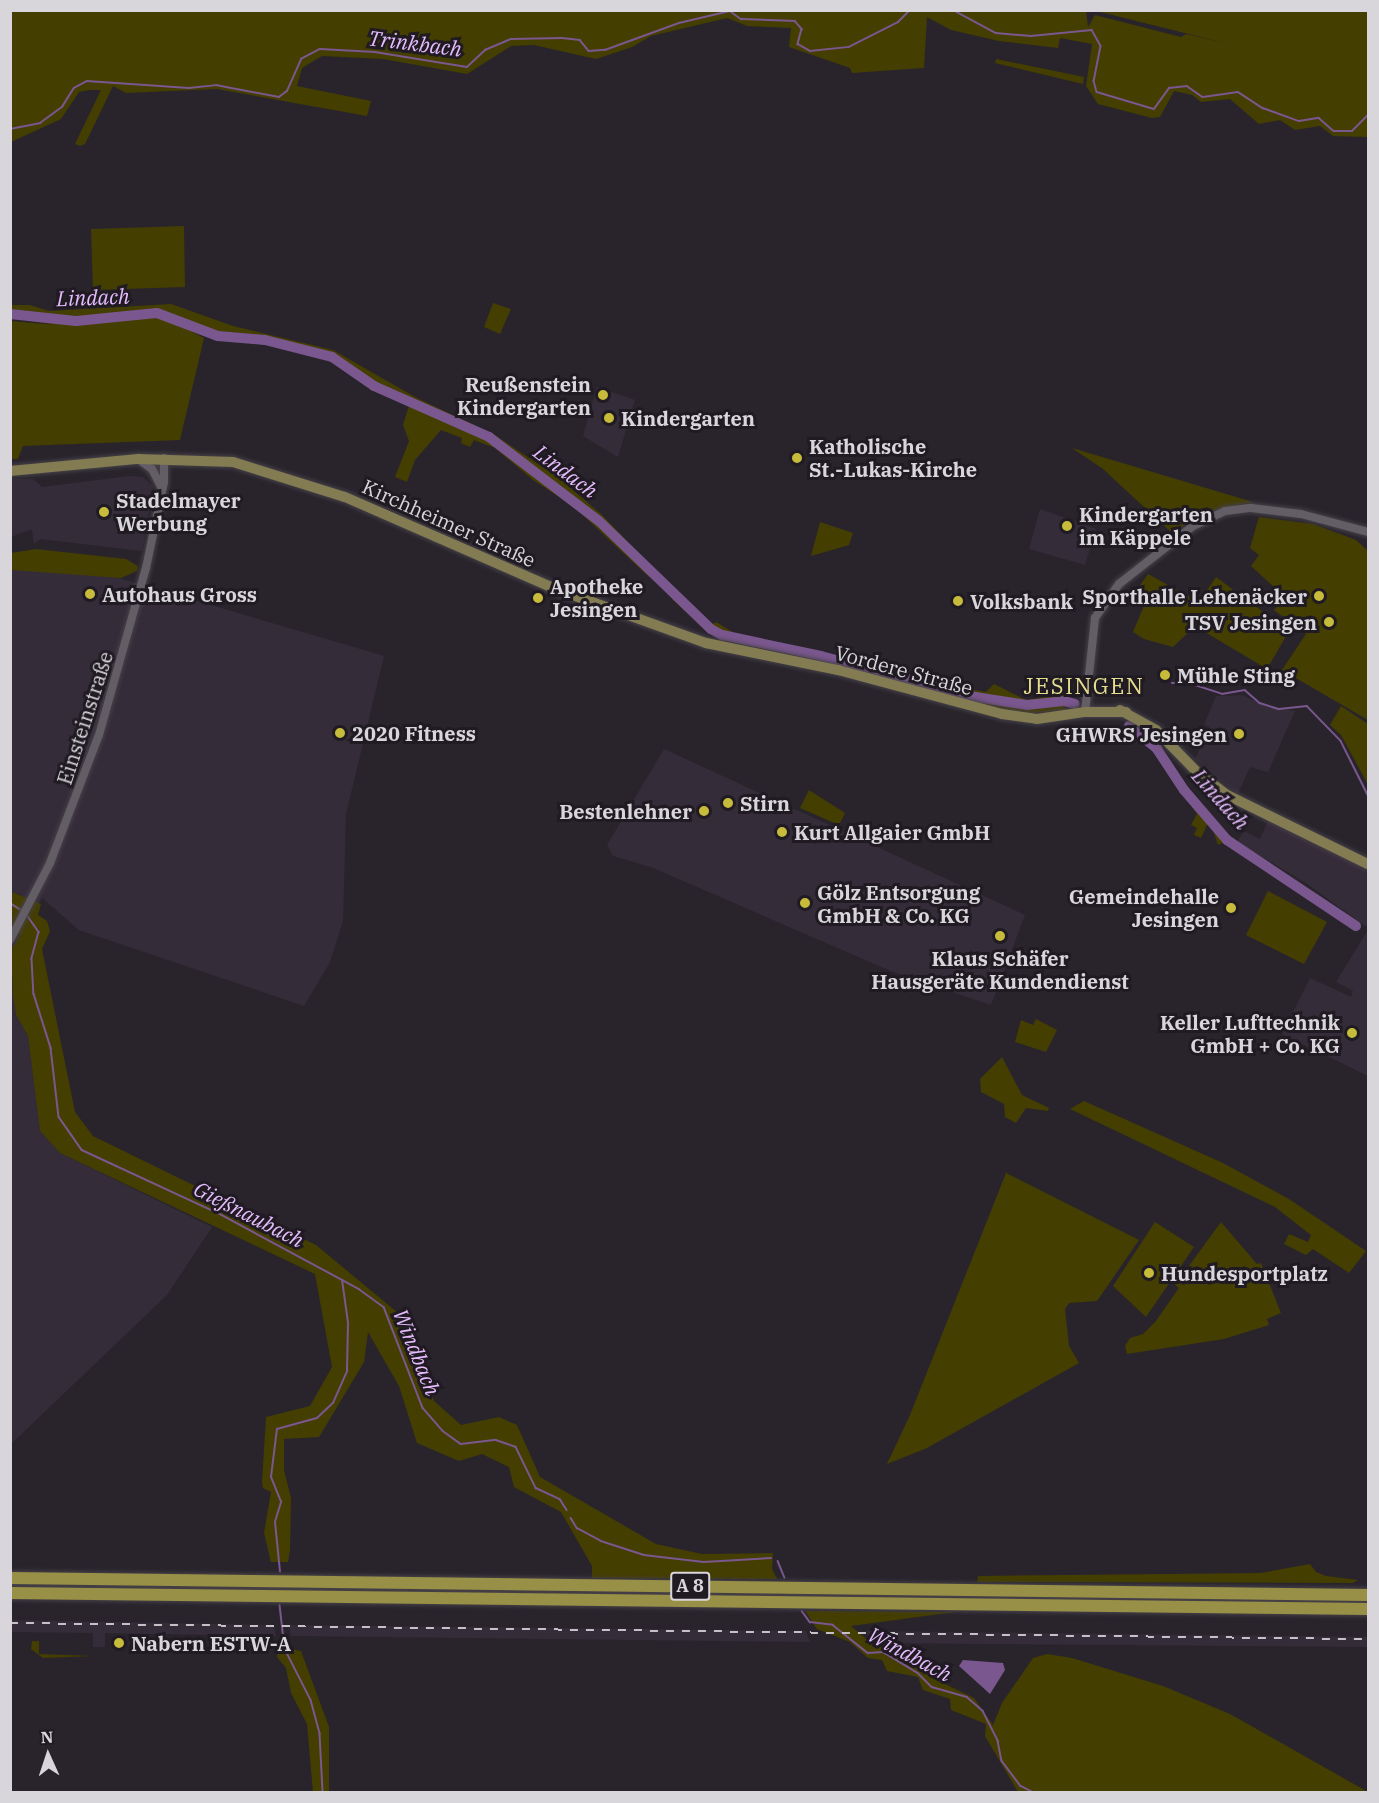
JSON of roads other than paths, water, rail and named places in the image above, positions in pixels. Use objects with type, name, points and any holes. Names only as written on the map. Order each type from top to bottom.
[{"type":"highway","name":"A 8","points":[[10,1578],[1368,1595]]},
{"type":"highway","name":"A 8","points":[[10,1593],[1368,1610]]},
{"type":"main road","name":"Kirchheimer Straße","points":[[10,471],[138,459],[233,462],[345,497],[553,588],[714,644]]},
{"type":"main road","name":"Vordere Straße","points":[[714,644],[838,670],[1002,714],[1037,719],[1100,707],[1126,712],[1156,730],[1207,781],[1228,796],[1368,864]]},
{"type":"street","points":[[138,459],[159,479],[161,496]]},
{"type":"street","name":"Einsteinstraße","points":[[10,940],[29,906],[99,735],[129,636],[161,496],[164,459]]},
{"type":"street","points":[[1085,711],[1095,618],[1119,584],[1171,540],[1225,511],[1251,508],[1283,511],[1368,532]]},
{"type":"waterway","name":"Trinkbach","points":[[10,129],[40,123],[62,107],[74,88],[87,81],[189,88],[216,85],[279,97],[287,91],[301,59],[320,49],[375,52],[467,67],[485,50],[511,39],[580,40],[589,51],[605,50],[679,23],[730,11],[741,19],[795,21],[802,29],[798,44],[810,51],[849,47],[898,22],[910,10]]},
{"type":"waterway","name":"Trinkbach","points":[[953,10],[996,33],[1031,36],[1092,30],[1101,46],[1094,81],[1097,92],[1154,109],[1169,88],[1187,86],[1203,97],[1238,92],[1263,108],[1299,121],[1319,118],[1334,131],[1352,131],[1368,115]]},
{"type":"waterway","name":"Lindach","points":[[10,314],[76,321],[157,313],[218,336],[265,340],[332,357],[374,386],[489,437],[599,521],[711,629],[722,635],[821,656],[975,697],[1027,705],[1064,701],[1075,704]]},
{"type":"waterway","points":[[1172,683],[1186,682],[1222,694],[1245,690],[1260,703],[1279,709],[1307,706],[1341,741],[1368,795]]},
{"type":"waterway","name":"Lindach","points":[[1129,726],[1157,749],[1184,790],[1227,840],[1356,926]]},
{"type":"waterway","name":"Gießnaubach","points":[[10,903],[21,910]]},
{"type":"waterway","name":"Gießnaubach","points":[[27,915],[39,932],[32,959],[34,994],[51,1048],[59,1117],[82,1150],[218,1213],[359,1289],[384,1307],[423,1408],[443,1431],[461,1444],[496,1440],[516,1447],[536,1488],[560,1499],[567,1510]]},
{"type":"waterway","name":"Gießnaubach","points":[[280,1572],[275,1522],[281,1502],[271,1477],[277,1429],[317,1418],[333,1403],[347,1371],[348,1323],[342,1280]]},
{"type":"waterway","name":"Windbach","points":[[571,1518],[577,1528],[601,1541],[644,1555],[704,1562],[771,1558]]},
{"type":"waterway","name":"Windbach","points":[[778,1561],[785,1578]]},
{"type":"waterway","name":"Gießnaubach","points":[[280,1605],[285,1649],[311,1700],[320,1734],[323,1792]]},
{"type":"waterway","name":"Windbach","points":[[802,1611],[810,1622],[833,1625],[868,1653],[883,1652],[918,1673],[932,1687],[967,1697],[983,1711],[998,1741],[1002,1761],[1021,1786],[1033,1792]]},
{"type":"railway","points":[[10,1623],[1368,1639]]},
{"type":"place","name":"Reußenstein Kindergarten","points":[[603,395]]},
{"type":"place","name":"Kindergarten","points":[[609,418]]},
{"type":"place","name":"Katholische St.-Lukas-Kirche","points":[[797,458]]},
{"type":"place","name":"Stadelmayer Werbung","points":[[104,512]]},
{"type":"place","name":"Kindergarten im Käppele","points":[[1067,526]]},
{"type":"place","name":"Autohaus Gross","points":[[90,594]]},
{"type":"place","name":"Sporthalle Lehenäcker","points":[[1319,596]]},
{"type":"place","name":"Apotheke Jesingen","points":[[538,598]]},
{"type":"place","name":"Volksbank","points":[[958,601]]},
{"type":"place","name":"TSV Jesingen","points":[[1329,622]]},
{"type":"place","name":"Mühle Sting","points":[[1165,675]]},
{"type":"place","name":"2020 Fitness","points":[[340,733]]},
{"type":"place","name":"GHWRS Jesingen","points":[[1239,734]]},
{"type":"place","name":"Stirn","points":[[728,803]]},
{"type":"place","name":"Bestenlehner","points":[[704,811]]},
{"type":"place","name":"Kurt Allgaier GmbH","points":[[782,832]]},
{"type":"place","name":"Gölz Entsorgung GmbH & Co. KG","points":[[805,903]]},
{"type":"place","name":"Gemeindehalle Jesingen","points":[[1231,908]]},
{"type":"place","name":"Klaus Schäfer Hausgeräte Kundendienst","points":[[1000,936]]},
{"type":"place","name":"Keller Lufttechnik GmbH + Co. KG","points":[[1352,1033]]},
{"type":"place","name":"Hundesportplatz","points":[[1149,1273]]},
{"type":"place","name":"Nabern ESTW-A","points":[[119,1643]]},
{"type":"district","name":"JESINGEN","points":[[1084,686]]}]
